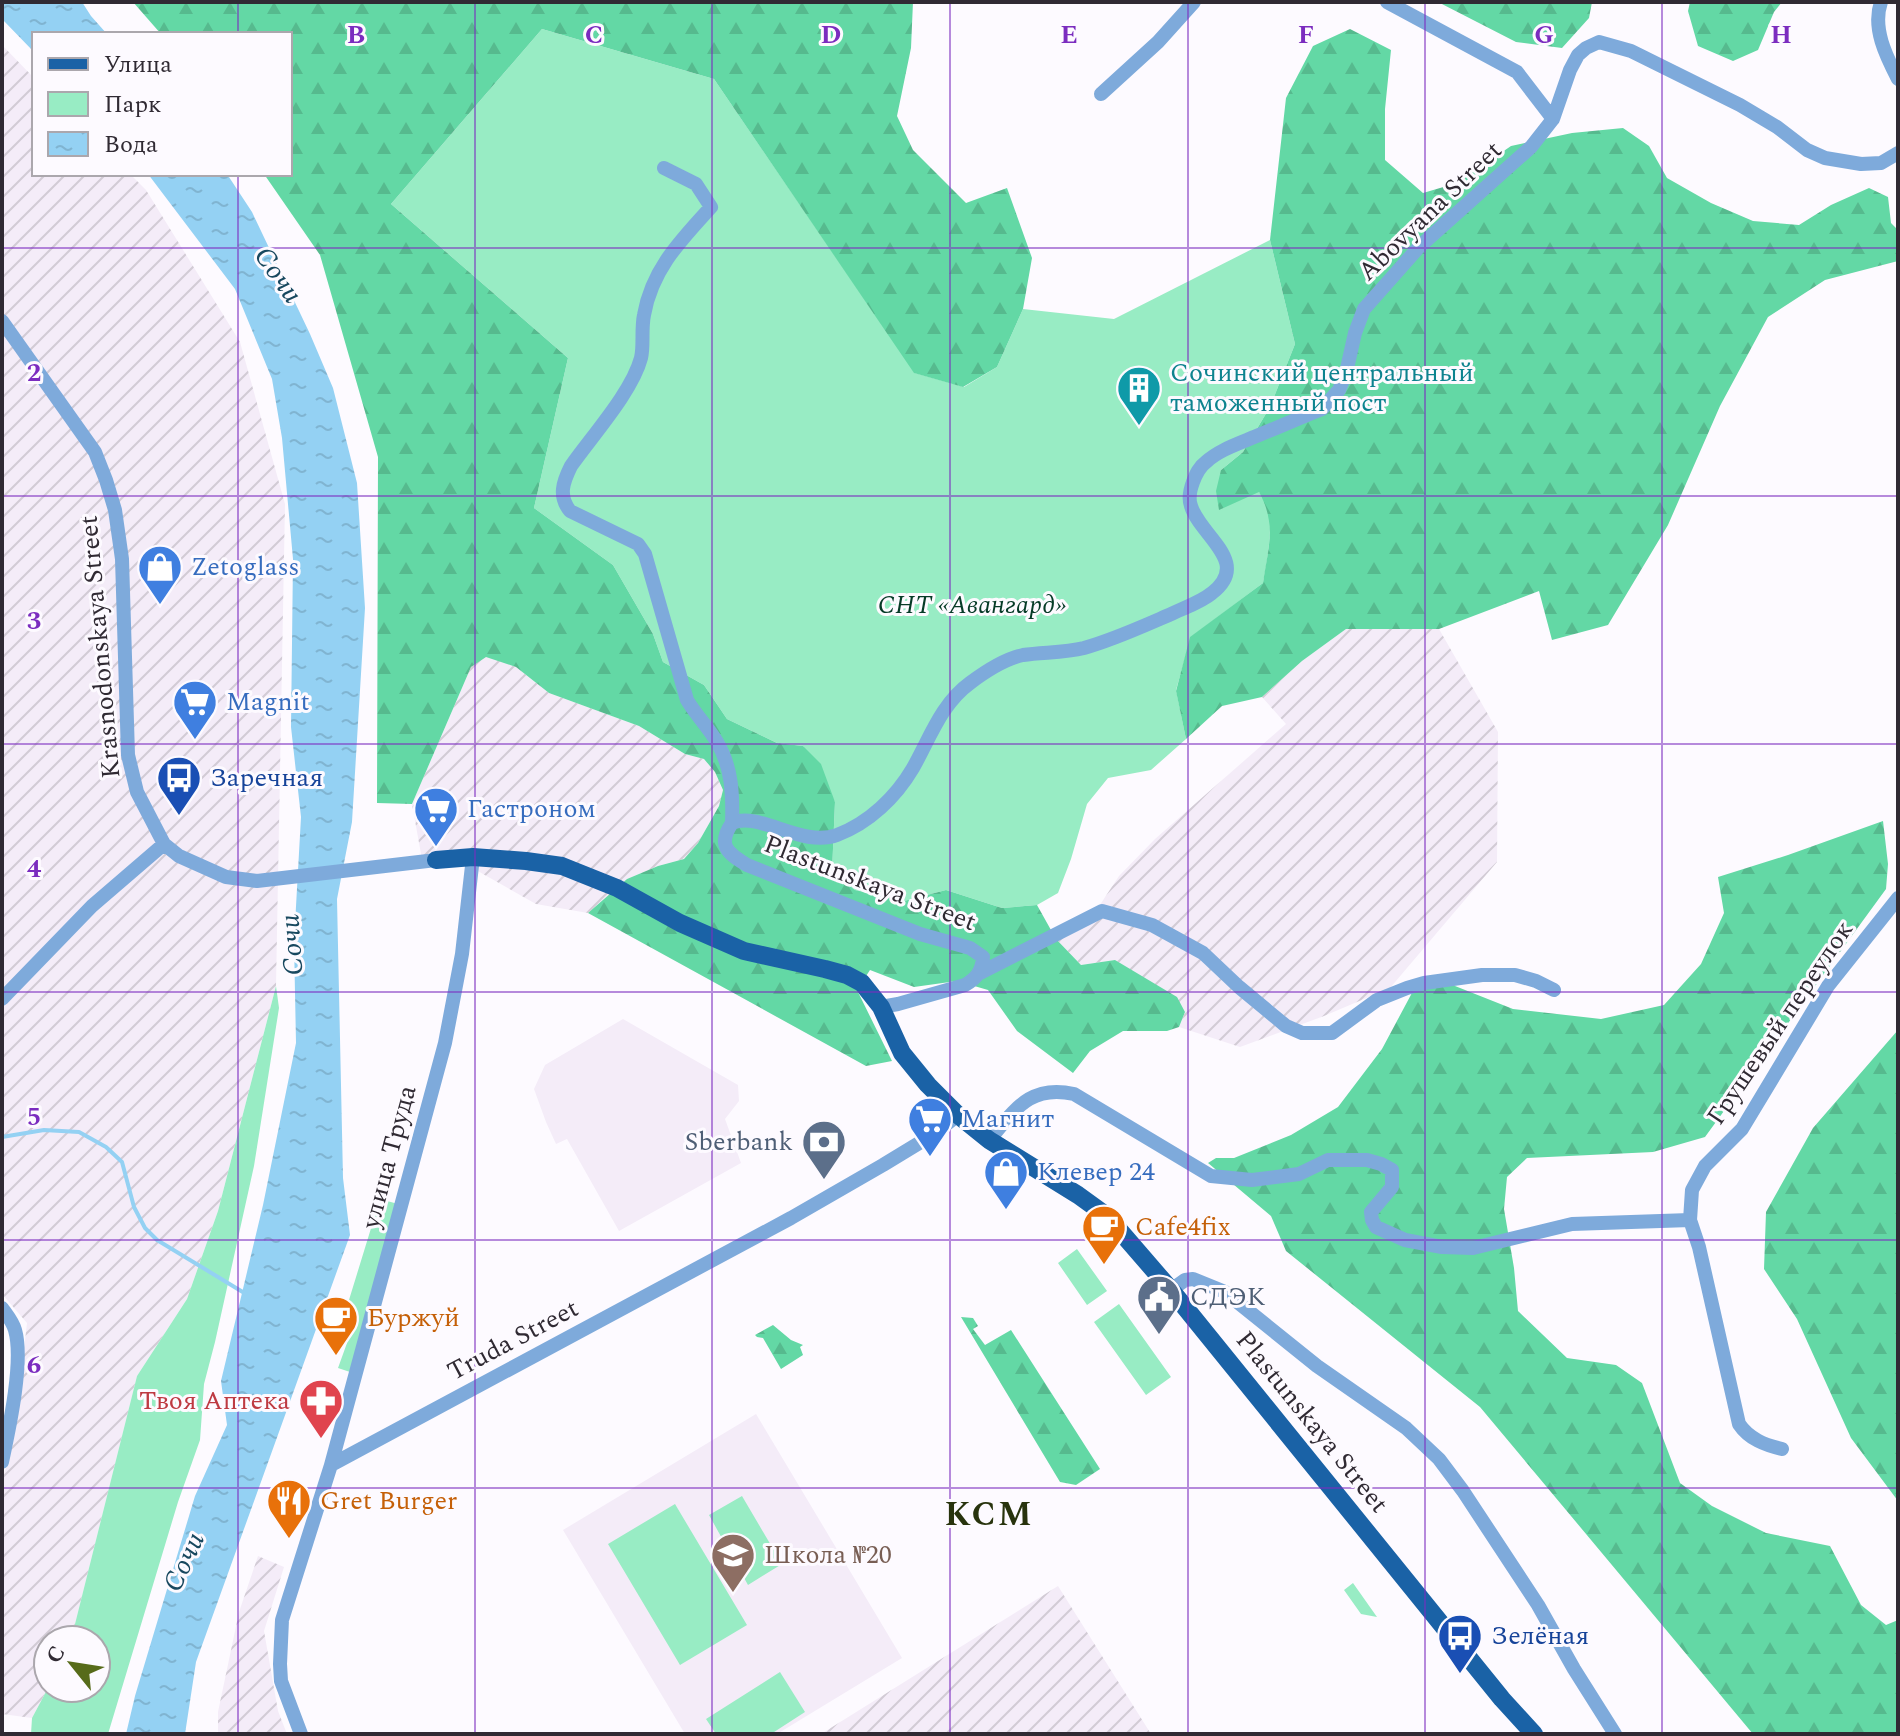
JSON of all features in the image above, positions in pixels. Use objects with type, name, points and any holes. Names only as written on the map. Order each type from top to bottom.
[{"type":"main road","name":"Plastunskaya Street","points":[[436,860],[473,857],[562,866],[617,888],[680,923],[744,951],[847,975],[862,983],[881,1007],[902,1053],[958,1115],[989,1140],[1107,1216],[1171,1290],[1502,1699],[1534,1734]]},
{"type":"street","points":[[1101,94],[1158,42],[1194,2]]},
{"type":"street","points":[[1387,2],[1517,72],[1553,119]]},
{"type":"street","points":[[1881,2],[1878,28],[1888,61],[1898,79]]},
{"type":"street","name":"Abovyana Street","points":[[1224,580],[1227,566],[1225,556],[1190,505],[1192,485],[1203,464],[1225,449],[1322,409],[1330,401],[1346,373],[1364,309],[1419,247],[1531,147],[1553,119],[1570,70],[1586,48],[1599,42],[1631,51],[1740,105],[1807,150],[1825,158],[1881,163],[1898,153]]},
{"type":"street","points":[[664,168],[696,184],[711,207],[672,249],[659,271],[644,311],[642,356],[630,385],[571,466],[565,479],[563,503],[570,511],[638,544],[645,554],[687,700],[715,739],[729,771],[732,823]]},
{"type":"street","name":"Krasnodonskaya Street","points":[[2,321],[95,452],[106,480],[115,510],[122,559],[128,755],[137,792],[164,844]]},
{"type":"street","name":"Plastunskaya Street","points":[[980,973],[983,957],[970,948],[920,934],[747,865],[727,851],[725,834],[732,823],[745,819],[809,838],[826,839],[840,834],[874,815],[896,793],[913,769],[939,716],[966,686],[996,665],[1020,656],[1082,648],[1111,638],[1195,603],[1214,592],[1224,580]]},
{"type":"street","points":[[3,996],[92,906],[164,844],[179,856],[226,877],[257,881],[436,860]]},
{"type":"street","name":"улица Труда","points":[[331,1465],[445,1043],[462,954],[473,857]]},
{"type":"street","name":"Грушевый переулок","points":[[1782,1449],[1756,1440],[1739,1424],[1699,1247],[1690,1220],[1692,1190],[1705,1166],[1742,1129],[1828,986],[1898,898]]},
{"type":"street","name":"Plastunskaya Street","points":[[881,1007],[965,985],[980,973],[1102,911],[1152,925],[1203,953],[1286,1026],[1302,1033],[1332,1033],[1377,1000],[1424,983],[1482,975],[1515,975],[1554,990]]},
{"type":"street","points":[[989,1140],[1021,1103],[1043,1092],[1058,1090],[1074,1094],[1211,1176],[1252,1180],[1299,1174],[1328,1160],[1367,1160],[1381,1164],[1392,1170],[1392,1187],[1371,1212],[1372,1220],[1376,1227],[1405,1240],[1442,1247],[1473,1248],[1572,1224],[1690,1220]]},
{"type":"street","name":"Truda Street","points":[[331,1465],[791,1218],[934,1134],[958,1115]]},
{"type":"street","points":[[1171,1290],[1185,1280],[1193,1279],[1225,1292],[1317,1366],[1406,1428],[1439,1459],[1538,1605],[1615,1734]]},
{"type":"street","points":[[2,1308],[14,1327],[18,1350],[2,1462]]},
{"type":"street","points":[[301,1734],[281,1681],[282,1620],[331,1465]]},
{"type":"shaded area","points":[[2,45],[32,76],[32,176],[132,176],[146,190],[240,342],[285,504],[276,986],[218,1211],[187,1299],[137,1376],[75,1624],[32,1624],[32,1704],[39,1704],[32,1718],[2,1714],[2,1481],[13,1444],[27,1323],[2,1294]]},
{"type":"shaded area","points":[[1346,629],[1439,629],[1498,732],[1497,862],[1390,988],[1240,1047],[1179,1027],[1185,1012],[1115,960],[1081,965],[1056,939],[1088,923],[1119,876],[1155,839],[1286,724],[1262,697],[1302,661]]},
{"type":"shaded area","points":[[485,656],[516,667],[549,693],[639,726],[685,754],[704,759],[715,772],[723,790],[719,806],[698,843],[684,859],[627,879],[588,913],[536,904],[460,861],[423,865],[412,804],[471,667]]},
{"type":"shaded area","points":[[623,1019],[738,1085],[739,1101],[725,1119],[741,1163],[619,1231],[567,1139],[556,1144],[534,1089],[545,1065]]},
{"type":"shaded area","name":"Школа №20","points":[[756,1414],[902,1658],[777,1734],[685,1734],[563,1530]]},
{"type":"shaded area","points":[[258,1556],[284,1567],[264,1631],[278,1711],[287,1734],[218,1734],[218,1712],[239,1612]]},
{"type":"shaded area","points":[[1058,1586],[1151,1734],[821,1734]]},
{"type":"green space","points":[[133,2],[913,2],[911,48],[897,116],[913,150],[966,203],[1007,188],[1032,258],[1023,309],[997,367],[963,387],[914,373],[714,79],[542,29],[391,204],[568,358],[534,508],[613,565],[653,634],[663,662],[704,685],[727,719],[777,743],[803,746],[821,764],[835,802],[832,872],[855,890],[904,901],[946,890],[1002,908],[1037,905],[1056,939],[1081,965],[1115,960],[1177,997],[1185,1012],[1179,1027],[1167,1031],[1123,1031],[1090,1051],[1073,1073],[1017,1031],[988,990],[957,981],[914,987],[870,970],[857,990],[892,1061],[866,1066],[588,913],[627,879],[684,859],[698,843],[719,806],[723,790],[715,772],[704,759],[685,754],[639,726],[549,693],[516,667],[486,657],[471,667],[412,804],[377,803],[378,457],[320,255],[265,176],[292,176],[292,32],[159,32]]},
{"type":"green space","points":[[1438,2],[1592,2],[1589,18],[1562,48],[1516,42]]},
{"type":"green space","points":[[1690,2],[1782,2],[1774,12],[1758,50],[1733,61],[1698,46],[1688,11]]},
{"type":"green space","name":"СНТ «Авангард»","points":[[542,29],[714,79],[915,373],[964,387],[997,367],[1023,309],[1114,319],[1270,240],[1295,344],[1270,407],[1243,452],[1221,470],[1255,489],[1265,500],[1270,536],[1263,583],[1191,637],[1176,690],[1186,739],[1151,770],[1108,778],[1087,804],[1058,893],[1037,905],[1002,908],[946,890],[904,901],[855,890],[832,872],[835,802],[803,746],[777,743],[727,719],[704,685],[663,662],[653,634],[613,565],[534,508],[568,358],[391,204]]},
{"type":"green space","points":[[1350,29],[1391,50],[1385,109],[1385,160],[1423,193],[1457,183],[1511,146],[1572,133],[1623,128],[1649,146],[1667,178],[1711,203],[1753,221],[1799,225],[1831,205],[1869,188],[1888,197],[1891,223],[1898,230],[1898,261],[1825,280],[1768,317],[1720,406],[1668,525],[1608,625],[1552,640],[1539,591],[1439,629],[1346,629],[1302,661],[1262,697],[1222,706],[1186,739],[1176,691],[1190,637],[1263,583],[1267,559],[1270,537],[1268,515],[1259,492],[1219,510],[1216,491],[1221,470],[1243,452],[1270,407],[1295,344],[1270,240],[1286,98],[1313,46]]},
{"type":"green space","points":[[1883,821],[1888,864],[1886,889],[1705,1137],[1653,1152],[1527,1158],[1507,1177],[1504,1209],[1518,1311],[1567,1358],[1616,1365],[1642,1383],[1680,1483],[1712,1506],[1766,1533],[1830,1546],[1861,1605],[1886,1625],[1898,1620],[1898,1734],[1753,1734],[1480,1407],[1286,1251],[1271,1216],[1208,1163],[1216,1158],[1234,1158],[1291,1135],[1338,1107],[1382,1049],[1413,991],[1450,984],[1513,1009],[1601,1019],[1664,1005],[1701,964],[1724,913],[1718,877]]},
{"type":"green space","points":[[276,986],[279,1008],[254,1166],[204,1384],[200,1440],[178,1502],[108,1734],[31,1734],[32,1718],[39,1704],[112,1704],[112,1624],[75,1624],[137,1376],[187,1299],[218,1211]]},
{"type":"green space","points":[[1898,1030],[1898,1501],[1851,1438],[1797,1319],[1764,1269],[1766,1212],[1813,1128]]},
{"type":"green space","points":[[380,1199],[398,1204],[350,1372],[338,1368],[347,1343],[337,1339]]},
{"type":"green space","points":[[1077,1249],[1107,1291],[1087,1305],[1058,1263]]},
{"type":"green space","points":[[1119,1304],[1171,1377],[1146,1395],[1094,1322]]},
{"type":"green space","points":[[961,1317],[973,1318],[978,1326],[973,1329],[985,1345],[1011,1330],[1100,1469],[1076,1485],[1060,1482]]},
{"type":"green space","points":[[773,1325],[791,1340],[803,1345],[800,1347],[803,1355],[781,1369],[763,1338],[755,1335]]},
{"type":"green space","points":[[742,1496],[782,1564],[748,1585],[709,1515]]},
{"type":"green space","points":[[675,1504],[747,1625],[680,1665],[608,1544]]},
{"type":"green space","points":[[1353,1583],[1377,1617],[1361,1614],[1344,1590]]},
{"type":"green space","points":[[780,1672],[805,1712],[771,1734],[716,1734],[706,1719]]},
{"type":"water","points":[[2,2],[82,2],[105,32],[32,32],[32,50],[2,19]]},
{"type":"water","name":"Сочи","points":[[150,176],[228,176],[252,212],[333,388],[357,483],[365,608],[352,822],[337,899],[343,1178],[350,1235],[196,1662],[185,1734],[126,1734],[195,1496],[227,1425],[221,1381],[263,1205],[296,1043],[294,942],[301,817],[291,727],[293,559],[282,438],[272,379],[235,289]]},
{"type":"waterway","points":[[2,1137],[44,1130],[79,1132],[106,1147],[122,1162],[134,1207],[145,1228],[157,1240],[246,1294]]},
{"type":"place","name":"Сочинский центральный таможенный пост","points":[[1139,427]]},
{"type":"place","name":"Zetoglass","points":[[160,606]]},
{"type":"place","name":"Magnit","points":[[195,741]]},
{"type":"place","name":"Заречная","points":[[179,817]]},
{"type":"place","name":"Гастроном","points":[[436,848]]},
{"type":"place","name":"Магнит","points":[[930,1158]]},
{"type":"place","name":"Sberbank","points":[[824,1181]]},
{"type":"place","name":"Клевер 24","points":[[1006,1211]]},
{"type":"place","name":"Cafe4fix","points":[[1104,1266]]},
{"type":"place","name":"СДЭК","points":[[1159,1336]]},
{"type":"place","name":"Буржуй","points":[[336,1357]]},
{"type":"place","name":"Твоя Аптека","points":[[321,1440]]},
{"type":"place","name":"Gret Burger","points":[[289,1540]]},
{"type":"place","name":"Школа №20","points":[[733,1594]]},
{"type":"place","name":"Зелёная","points":[[1460,1675]]},
{"type":"district","name":"КСМ","points":[[989,1515]]}]
